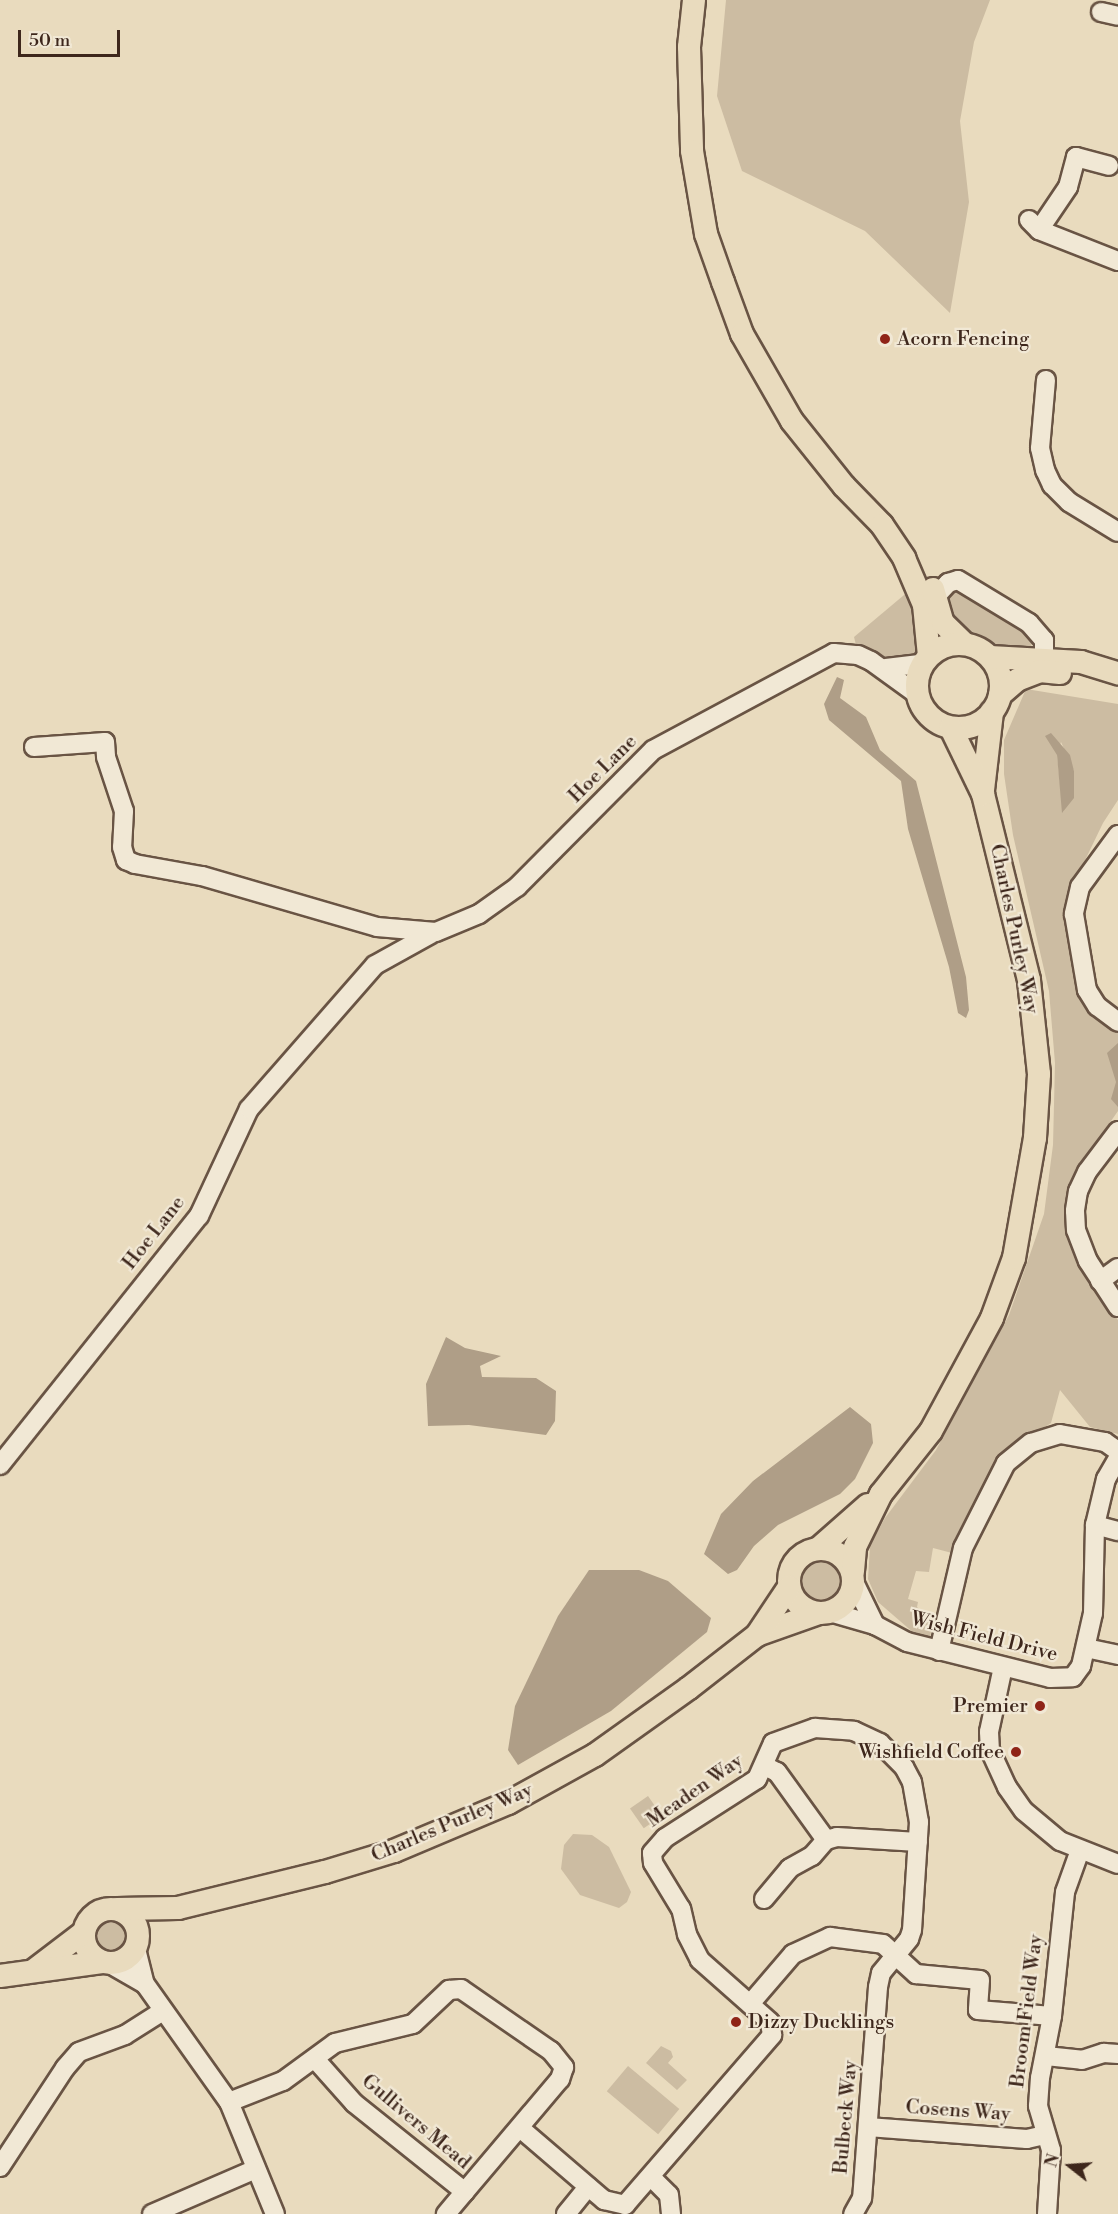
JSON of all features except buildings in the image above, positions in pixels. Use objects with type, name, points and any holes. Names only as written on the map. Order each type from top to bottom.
[{"type":"main road","points":[[694,0],[689,47],[692,151],[706,234],[742,334],[792,421],[844,486],[882,525],[904,558],[924,605],[927,660],[918,694],[929,716],[951,728],[974,726],[1017,680],[1040,671],[1078,675],[1118,687]]},
{"type":"main road","points":[[882,525],[909,543],[936,596],[943,623],[965,644],[990,657],[1044,658],[1081,662],[1118,673]]},
{"type":"main road","points":[[927,660],[940,649],[965,644]]},
{"type":"main road","points":[[990,657],[1000,675],[996,704]]},
{"type":"main road","name":"Charles Purley Way","points":[[983,794],[996,704]]},
{"type":"main road","name":"Charles Purley Way","points":[[819,1548],[881,1494],[931,1431],[992,1318],[1014,1258],[1033,1149],[1039,1074],[1029,980],[983,794],[951,728]]},
{"type":"main road","name":"Charles Purley Way","points":[[853,1576],[855,1547],[881,1494]]},
{"type":"main road","points":[[819,1548],[840,1554],[853,1576],[847,1601],[824,1613],[800,1605],[789,1587],[792,1565],[799,1557],[819,1548]]},
{"type":"main road","name":"Charles Purley Way","points":[[757,1635],[789,1587]]},
{"type":"main road","name":"Charles Purley Way","points":[[117,1909],[178,1908],[394,1851],[508,1803],[595,1755],[757,1635],[824,1613]]},
{"type":"main road","name":"Charles Purley Way","points":[[137,1942],[178,1908]]},
{"type":"main road","points":[[0,1976],[106,1963],[126,1960],[137,1942],[132,1918],[117,1909],[99,1911],[84,1932],[32,1972]]},
{"type":"main road","points":[[84,1932],[87,1950],[106,1963]]},
{"type":"street","points":[[1109,166],[1076,157],[1068,188],[1034,225],[1118,261]]},
{"type":"street","points":[[1046,380],[1040,448],[1052,485],[1069,502],[1118,532]]},
{"type":"street","points":[[936,596],[948,583],[957,580],[1035,629],[1044,640],[1044,658]]},
{"type":"street","name":"Hoe Lane","points":[[0,1465],[199,1216],[249,1109],[375,965],[436,932],[479,914],[517,887],[624,775],[671,739],[834,653],[858,655],[886,668],[918,694]]},
{"type":"street","points":[[886,668],[927,660]]},
{"type":"street","name":"Hoe Lane","points":[[34,747],[105,742],[106,758],[124,811],[122,847],[126,860],[135,864],[202,876],[377,927],[436,932]]},
{"type":"street","points":[[1118,835],[1080,887],[1074,914],[1088,990],[1097,1006],[1118,1022]]},
{"type":"street","points":[[375,965],[380,943],[377,927]]},
{"type":"street","points":[[1118,1131],[1087,1172],[1078,1191],[1075,1211],[1076,1230],[1088,1261],[1118,1307]]},
{"type":"street","points":[[1100,1281],[1118,1268]]},
{"type":"street","points":[[939,1651],[963,1548],[1006,1463],[1031,1443],[1060,1434],[1105,1442],[1117,1460]]},
{"type":"street","name":"Wish Field Drive","points":[[824,1613],[875,1625],[906,1642],[1003,1667],[1065,1680],[1078,1674],[1086,1648],[1096,1590],[1095,1525],[1106,1479],[1117,1460]]},
{"type":"street","points":[[1095,1525],[1118,1531]]},
{"type":"street","points":[[853,1576],[875,1625]]},
{"type":"street","points":[[1086,1648],[1118,1655]]},
{"type":"street","points":[[1003,1667],[989,1732],[996,1766],[1024,1811],[1040,1827],[1080,1850],[1118,1864]]},
{"type":"street","name":"Meaden Way","points":[[520,2128],[588,2187],[615,2205],[625,2205],[772,2036],[770,2022],[700,1960],[687,1934],[681,1910],[653,1863],[652,1853],[665,1838],[757,1779],[765,1766],[773,1743],[797,1731],[833,1727],[854,1731],[880,1743],[893,1753],[912,1782],[918,1842],[912,1930],[897,1955]]},
{"type":"street","points":[[765,1766],[777,1772],[826,1840]]},
{"type":"street","points":[[764,1899],[790,1868],[812,1856],[826,1840],[837,1837],[918,1842]]},
{"type":"street","name":"Broom Field Way","points":[[1047,2214],[1051,2150],[1038,2106],[1052,2016],[1065,1892],[1080,1850]]},
{"type":"street","points":[[750,2004],[793,1953],[819,1939],[871,1940],[897,1955],[916,1974],[980,1980],[978,2010],[1052,2016]]},
{"type":"street","points":[[137,1942],[145,1984],[206,2066],[229,2102],[274,2214]]},
{"type":"street","name":"Bulbeck Way","points":[[853,2214],[861,2198],[878,1987],[881,1973],[897,1955]]},
{"type":"street","points":[[106,1963],[145,1984]]},
{"type":"street","points":[[229,2102],[283,2081],[335,2043],[413,2024],[449,1990],[461,1989],[551,2051],[564,2067],[560,2079],[446,2214]]},
{"type":"street","points":[[0,2167],[64,2067],[79,2052],[125,2035],[163,2011]]},
{"type":"street","points":[[1046,2056],[1082,2060],[1104,2053],[1118,2054]]},
{"type":"street","name":"Gullivers Mead","points":[[315,2059],[354,2103],[465,2192]]},
{"type":"street","name":"Cosens Way","points":[[868,2127],[1027,2139],[1045,2135]]},
{"type":"street","points":[[152,2214],[256,2169]]},
{"type":"street","points":[[651,2177],[669,2194],[671,2214]]},
{"type":"street","points":[[566,2214],[588,2187]]},
{"type":"shaded area","points":[[726,0],[990,0],[974,42],[960,121],[969,202],[950,313],[865,231],[742,171],[717,96]]},
{"type":"shaded area","points":[[959,587],[1021,626],[1034,638],[1030,649],[1009,649],[967,632],[947,613],[947,597]]},
{"type":"shaded area","points":[[910,590],[920,642],[913,656],[895,663],[856,645],[854,637]]},
{"type":"shaded area","points":[[837,677],[844,680],[840,698],[866,717],[880,750],[916,781],[966,977],[969,1010],[966,1018],[958,1013],[949,967],[908,829],[901,781],[829,720],[824,704]]},
{"type":"shaded area","points":[[1026,689],[1118,704],[1118,800],[1103,823],[1075,881],[1066,916],[1069,951],[1079,995],[1118,1031],[1118,1111],[1076,1171],[1067,1214],[1079,1256],[1077,1262],[1118,1320],[1118,1434],[1090,1427],[1060,1390],[1051,1423],[1018,1445],[982,1488],[952,1553],[933,1548],[929,1572],[916,1571],[908,1599],[918,1602],[917,1607],[932,1623],[930,1639],[915,1634],[878,1602],[868,1579],[870,1546],[885,1518],[936,1450],[1009,1315],[1044,1214],[1053,1145],[1055,1063],[1049,991],[1013,835],[1004,774],[1004,740]],"holes":[[[1061,742],[1074,771],[1063,812],[1057,755]]]},
{"type":"shaded area","points":[[1051,733],[1070,755],[1074,771],[1074,798],[1062,813],[1057,755],[1045,736]]},
{"type":"shaded area","points":[[1118,1043],[1118,1107],[1111,1099],[1116,1082],[1107,1053]]},
{"type":"shaded area","points":[[446,1337],[465,1348],[501,1356],[480,1366],[482,1377],[536,1378],[556,1391],[555,1421],[546,1435],[469,1425],[428,1426],[426,1384]]},
{"type":"shaded area","points":[[850,1407],[871,1424],[873,1443],[855,1479],[840,1494],[778,1525],[754,1546],[737,1570],[728,1574],[704,1554],[721,1514],[753,1481]]},
{"type":"shaded area","points":[[820,1557],[836,1564],[843,1580],[836,1596],[820,1603],[804,1596],[797,1580],[804,1564]]},
{"type":"shaded area","points":[[589,1570],[639,1570],[668,1581],[711,1618],[707,1632],[611,1711],[518,1765],[508,1750],[515,1706],[558,1616]]},
{"type":"shaded area","points":[[648,1796],[662,1816],[644,1828],[630,1809]]},
{"type":"shaded area","points":[[573,1834],[592,1835],[609,1847],[631,1892],[627,1902],[619,1908],[580,1895],[561,1869],[564,1845]]},
{"type":"shaded area","points":[[111,1920],[123,1925],[128,1937],[123,1949],[111,1954],[99,1949],[94,1937],[99,1925]]},
{"type":"shaded area","points":[[661,2046],[671,2051],[673,2057],[668,2063],[687,2080],[677,2090],[646,2063]]},
{"type":"shaded area","points":[[628,2066],[679,2109],[658,2134],[607,2091]]},
{"type":"place","name":"Acorn Fencing","points":[[885,339]]},
{"type":"place","name":"Premier","points":[[1040,1706]]},
{"type":"place","name":"Wishfield Coffee","points":[[1016,1752]]},
{"type":"place","name":"Dizzy Ducklings","points":[[736,2022]]}]
